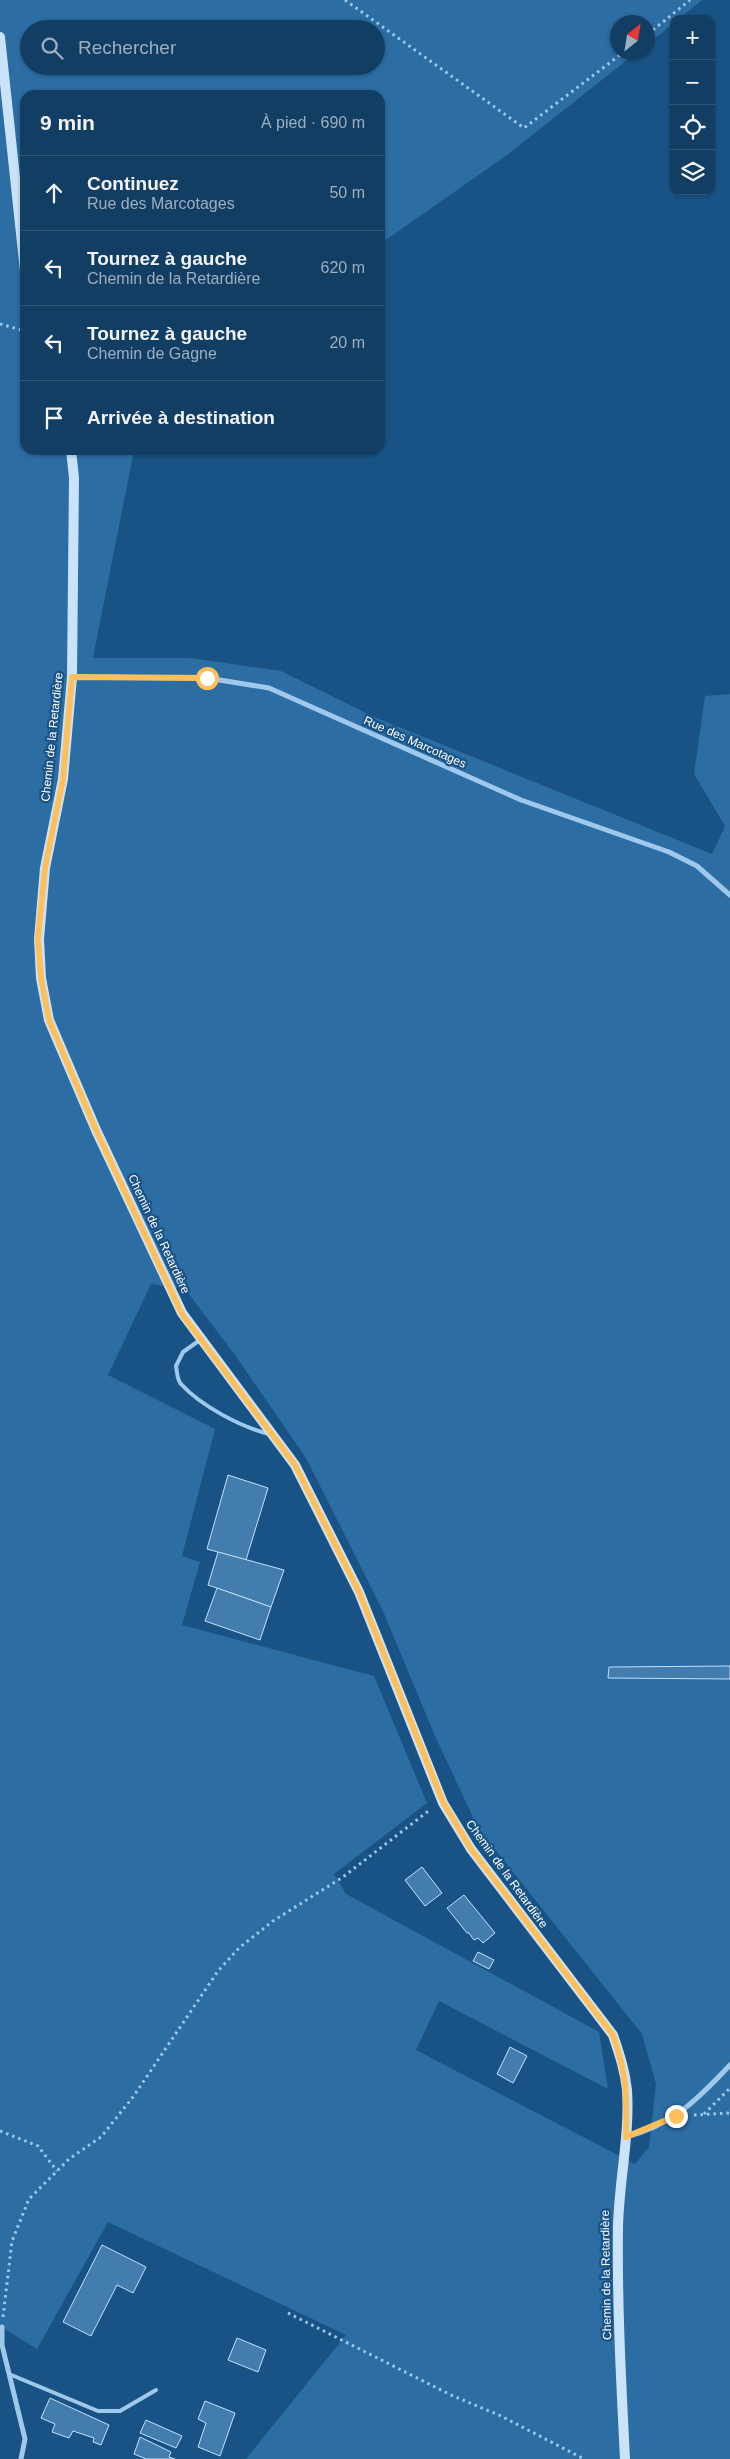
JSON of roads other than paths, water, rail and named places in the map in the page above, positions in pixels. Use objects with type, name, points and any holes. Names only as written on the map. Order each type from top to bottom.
[{"type":"street","points":[[0,37],[20,224]]},
{"type":"street","name":"Chemin de la Retardière","points":[[72,455],[74,478],[72,677],[63,779],[45,868],[38,939],[41,978],[49,1020],[96,1130],[182,1314],[295,1465],[359,1592],[443,1802],[471,1849],[613,2035],[623,2064],[627,2091],[626,2137],[618,2194],[617,2293],[625,2459]]},
{"type":"street","name":"Rue des Marcotages","points":[[72,677],[207,678],[269,688],[521,800],[669,852],[697,866],[730,895]]},
{"type":"street","points":[[626,2137],[676,2116],[708,2089],[730,2065]]},
{"type":"street","points":[[2,2327],[2,2345],[24,2439],[20,2459]]},
{"type":"lane","points":[[202,1339],[183,1352],[176,1366],[180,1383],[216,1412],[252,1429],[273,1434]]},
{"type":"lane","points":[[9,2374],[98,2412],[120,2411],[156,2390]]}]
